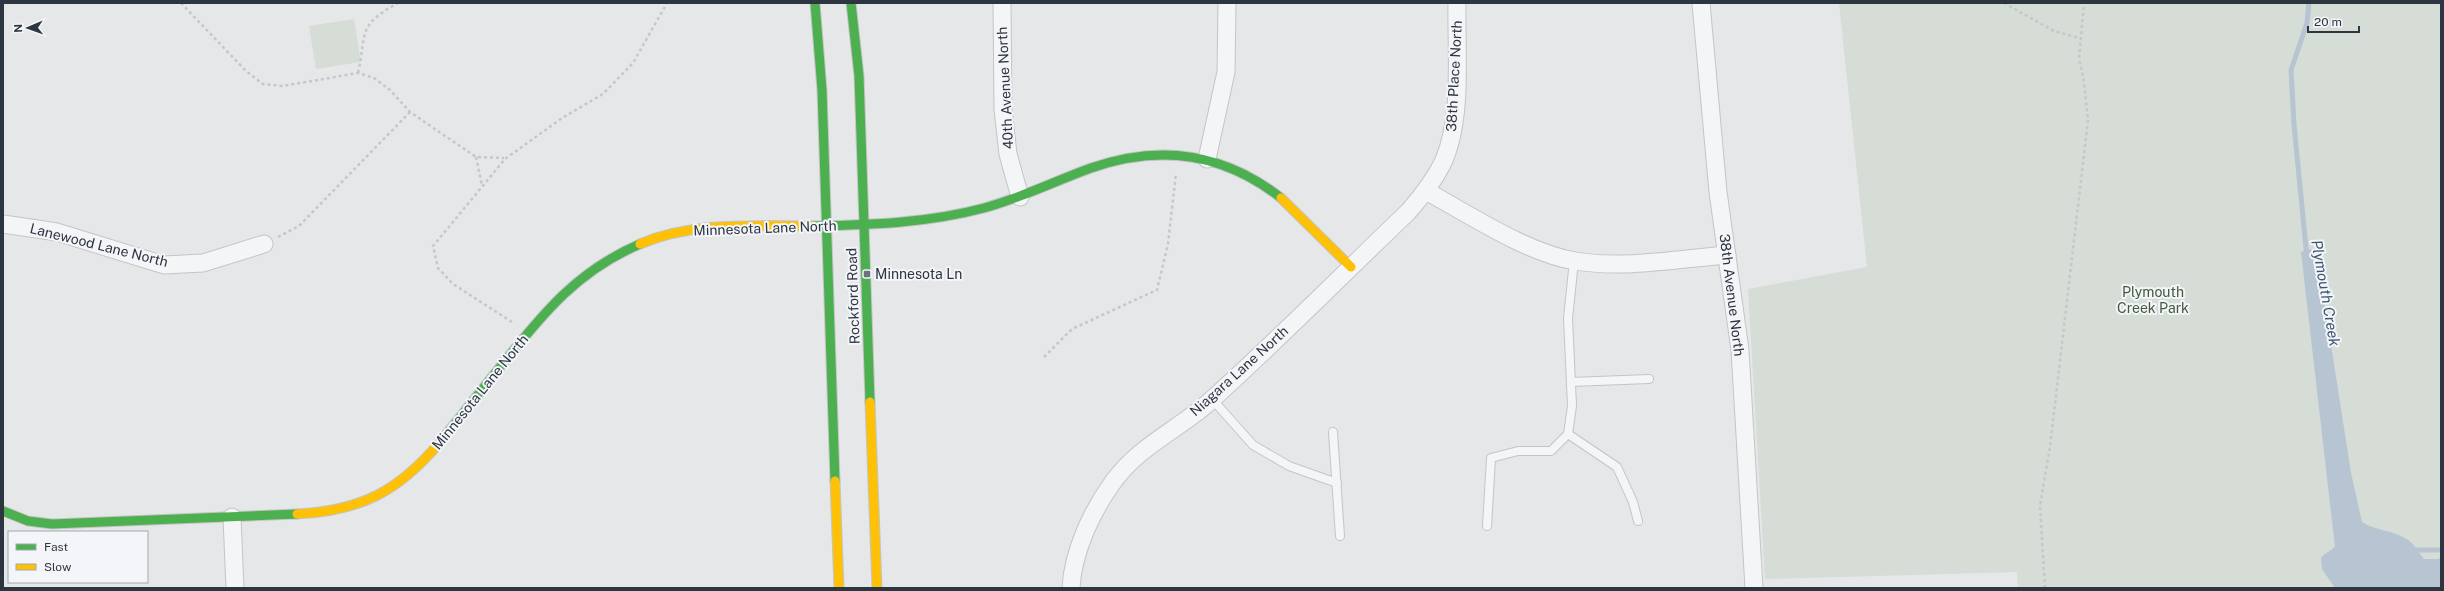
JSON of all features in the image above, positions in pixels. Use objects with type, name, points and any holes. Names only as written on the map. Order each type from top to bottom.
[{"type":"street","name":"Rockford Road","points":[[815,3],[822,90],[839,588]]},
{"type":"street","name":"Rockford Road","points":[[851,3],[859,76],[877,588]]},
{"type":"street","name":"40th Avenue North","points":[[1002,3],[1003,109],[1008,154],[1020,197]]},
{"type":"street","points":[[1207,159],[1226,72],[1227,3]]},
{"type":"street","name":"38th Place North","points":[[1426,192],[1444,160],[1453,127],[1457,3]]},
{"type":"street","name":"38th Avenue North","points":[[1701,3],[1712,137],[1740,350],[1754,588]]},
{"type":"street","name":"Minnesota Lane North","points":[[3,511],[28,521],[52,524],[320,513],[349,508],[377,498],[402,482],[424,461],[527,334],[567,290],[602,264],[640,244],[682,231],[724,227],[865,225],[935,218],[983,209],[1020,197],[1087,168],[1124,157],[1163,153],[1207,159],[1238,170],[1272,189],[1301,214],[1351,267]]},
{"type":"street","points":[[1426,192],[1516,239],[1545,252],[1574,261],[1619,264],[1727,255]]},
{"type":"street","name":"Niagara Lane North","points":[[1071,588],[1079,546],[1094,514],[1113,482],[1137,455],[1212,399],[1351,267],[1426,192]]},
{"type":"street","name":"Lanewood Lane North","points":[[3,224],[57,232],[164,265],[203,263],[264,244]]},
{"type":"street","points":[[232,517],[235,588]]},
{"type":"lane","points":[[1487,526],[1491,458],[1518,451],[1551,451],[1568,434],[1572,406],[1568,318],[1574,261]]},
{"type":"lane","points":[[1571,382],[1649,379]]},
{"type":"lane","points":[[1212,399],[1253,445],[1289,466],[1337,482]]},
{"type":"lane","points":[[1333,432],[1340,536]]},
{"type":"lane","points":[[1568,434],[1617,467],[1633,502],[1638,521]]},
{"type":"path","points":[[181,3],[246,72],[263,84],[283,86],[358,73],[374,78],[390,90],[410,112],[476,157],[505,158]]},
{"type":"path","points":[[358,73],[362,42],[369,22],[398,3]]},
{"type":"path","points":[[527,334],[482,301],[453,284],[438,268],[433,246],[505,158],[562,118],[603,94],[633,63],[667,3]]},
{"type":"path","points":[[2004,3],[2054,31],[2079,38]]},
{"type":"path","points":[[2045,588],[2040,506],[2050,447],[2088,120],[2084,82],[2079,59],[2079,38],[2084,3]]},
{"type":"path","points":[[264,244],[299,226],[410,112]]},
{"type":"path","points":[[1044,357],[1072,329],[1157,290],[1168,244],[1179,155]]},
{"type":"path","points":[[476,157],[482,186]]},
{"type":"green space","name":"Plymouth Creek Park","points":[[1839,3],[2441,3],[2441,588],[2018,588],[2017,572],[1765,579],[1748,289],[1867,267]]},
{"type":"green space","points":[[354,19],[361,62],[316,69],[309,26]]},
{"type":"water","points":[[2316,248],[2351,473],[2362,522],[2403,537],[2412,544],[2424,559],[2439,559],[2441,555],[2441,588],[2335,588],[2322,569],[2321,557],[2335,547],[2301,252]]},
{"type":"waterway","name":"Plymouth Creek","points":[[2307,258],[2294,125],[2291,70],[2307,23],[2309,3]]},
{"type":"waterway","points":[[2410,550],[2441,550]]},
{"type":"traffic: fast","points":[[815,3],[822,90],[835,481]]},
{"type":"traffic: fast","points":[[851,3],[859,76],[870,402]]},
{"type":"traffic: fast","points":[[813,226],[899,222],[963,213],[1011,199],[1091,168],[1142,156],[1166,155],[1190,157],[1214,162],[1237,171],[1259,183],[1281,198]]},
{"type":"traffic: fast","points":[[440,442],[534,325],[549,309],[581,279],[599,266],[618,254],[640,244]]},
{"type":"traffic: fast","points":[[3,511],[28,521],[52,524],[297,514]]},
{"type":"traffic: slow","points":[[1281,198],[1351,267]]},
{"type":"traffic: slow","points":[[640,244],[682,231],[703,228],[725,226],[813,226]]},
{"type":"traffic: slow","points":[[870,402],[877,588]]},
{"type":"traffic: slow","points":[[297,514],[341,508],[360,503],[377,495],[394,486],[409,474],[440,442]]},
{"type":"traffic: slow","points":[[835,481],[839,588]]},
{"type":"place","name":"Minnesota Ln","points":[[867,274]]}]
